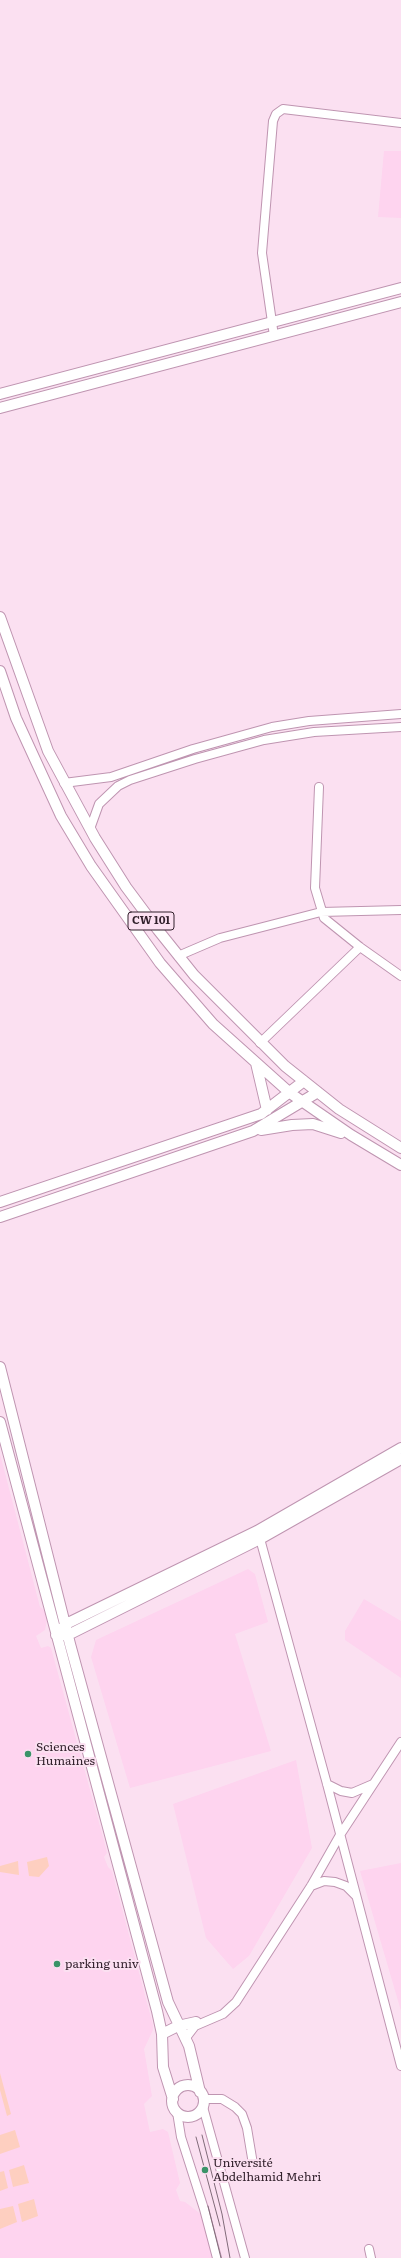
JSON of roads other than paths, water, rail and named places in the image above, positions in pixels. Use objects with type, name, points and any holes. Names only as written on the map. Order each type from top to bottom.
[{"type":"main road","points":[[0,394],[271,324],[401,288]]},
{"type":"main road","points":[[0,408],[401,302]]},
{"type":"main road","name":"CW 101","points":[[0,618],[48,751],[64,783],[90,829],[126,886],[178,956],[260,1043],[304,1081],[339,1109],[401,1148]]},
{"type":"main road","name":"CW 101","points":[[0,671],[16,718],[61,816],[91,866],[160,963],[213,1024],[290,1093],[351,1135],[401,1165]]},
{"type":"main road","points":[[256,1063],[264,1112],[268,1122]]},
{"type":"main road","points":[[0,1202],[264,1112],[304,1081]]},
{"type":"main road","points":[[253,1132],[318,1092]]},
{"type":"main road","points":[[0,1217],[253,1132],[292,1125],[313,1124],[351,1135]]},
{"type":"main road","points":[[102,1168],[107,1181]]},
{"type":"main road","points":[[0,1367],[68,1635],[172,2013],[186,2039],[202,2099],[193,2116],[184,2117],[177,2112],[173,2106],[173,2098],[163,2067],[162,2034],[0,1422]]},
{"type":"main road","points":[[56,1635],[66,1624],[258,1535],[401,1448]]},
{"type":"main road","points":[[56,1635],[68,1635],[401,1459]]},
{"type":"main road","points":[[162,2034],[178,2026],[198,2022]]},
{"type":"main road","points":[[173,2098],[174,2094],[182,2087],[192,2086],[202,2099]]},
{"type":"street","points":[[274,336],[271,324],[262,248],[273,121],[276,114],[283,109],[401,123]]},
{"type":"street","points":[[64,783],[111,776],[272,727],[324,720],[401,714]]},
{"type":"street","points":[[90,829],[99,804],[118,786],[264,740],[314,732],[401,727]]},
{"type":"street","points":[[219,742],[222,752]]},
{"type":"street","points":[[319,787],[315,863],[316,888],[321,912],[324,918],[360,948],[401,976]]},
{"type":"street","points":[[178,956],[220,938],[321,912],[401,910]]},
{"type":"street","points":[[260,1043],[360,948]]},
{"type":"street","points":[[258,1535],[327,1784],[401,2066]]},
{"type":"street","points":[[172,2013],[184,2019],[198,2022],[223,2014],[236,2002],[311,1886],[340,1835],[401,1742]]},
{"type":"street","points":[[327,1784],[341,1791],[352,1793],[375,1782]]},
{"type":"street","points":[[311,1886],[324,1881],[335,1882],[346,1886],[356,1896]]},
{"type":"street","points":[[186,2039],[198,2022]]},
{"type":"street","points":[[245,2258],[202,2099],[222,2099],[235,2107],[242,2114],[253,2164]]},
{"type":"street","points":[[177,2112],[181,2137],[204,2209],[217,2258]]},
{"type":"street","points":[[369,2249],[371,2258]]},
{"type":"tram line","points":[[202,2135],[222,2214],[230,2258]]},
{"type":"tram line","points":[[196,2137],[220,2226]]},
{"type":"tram line","points":[[208,2206],[221,2258]]},
{"type":"place","name":"Sciences Humaines","points":[[28,1754]]},
{"type":"place","name":"parking univ","points":[[57,1964]]},
{"type":"place","name":"Université Abdelhamid Mehri","points":[[205,2170]]}]
